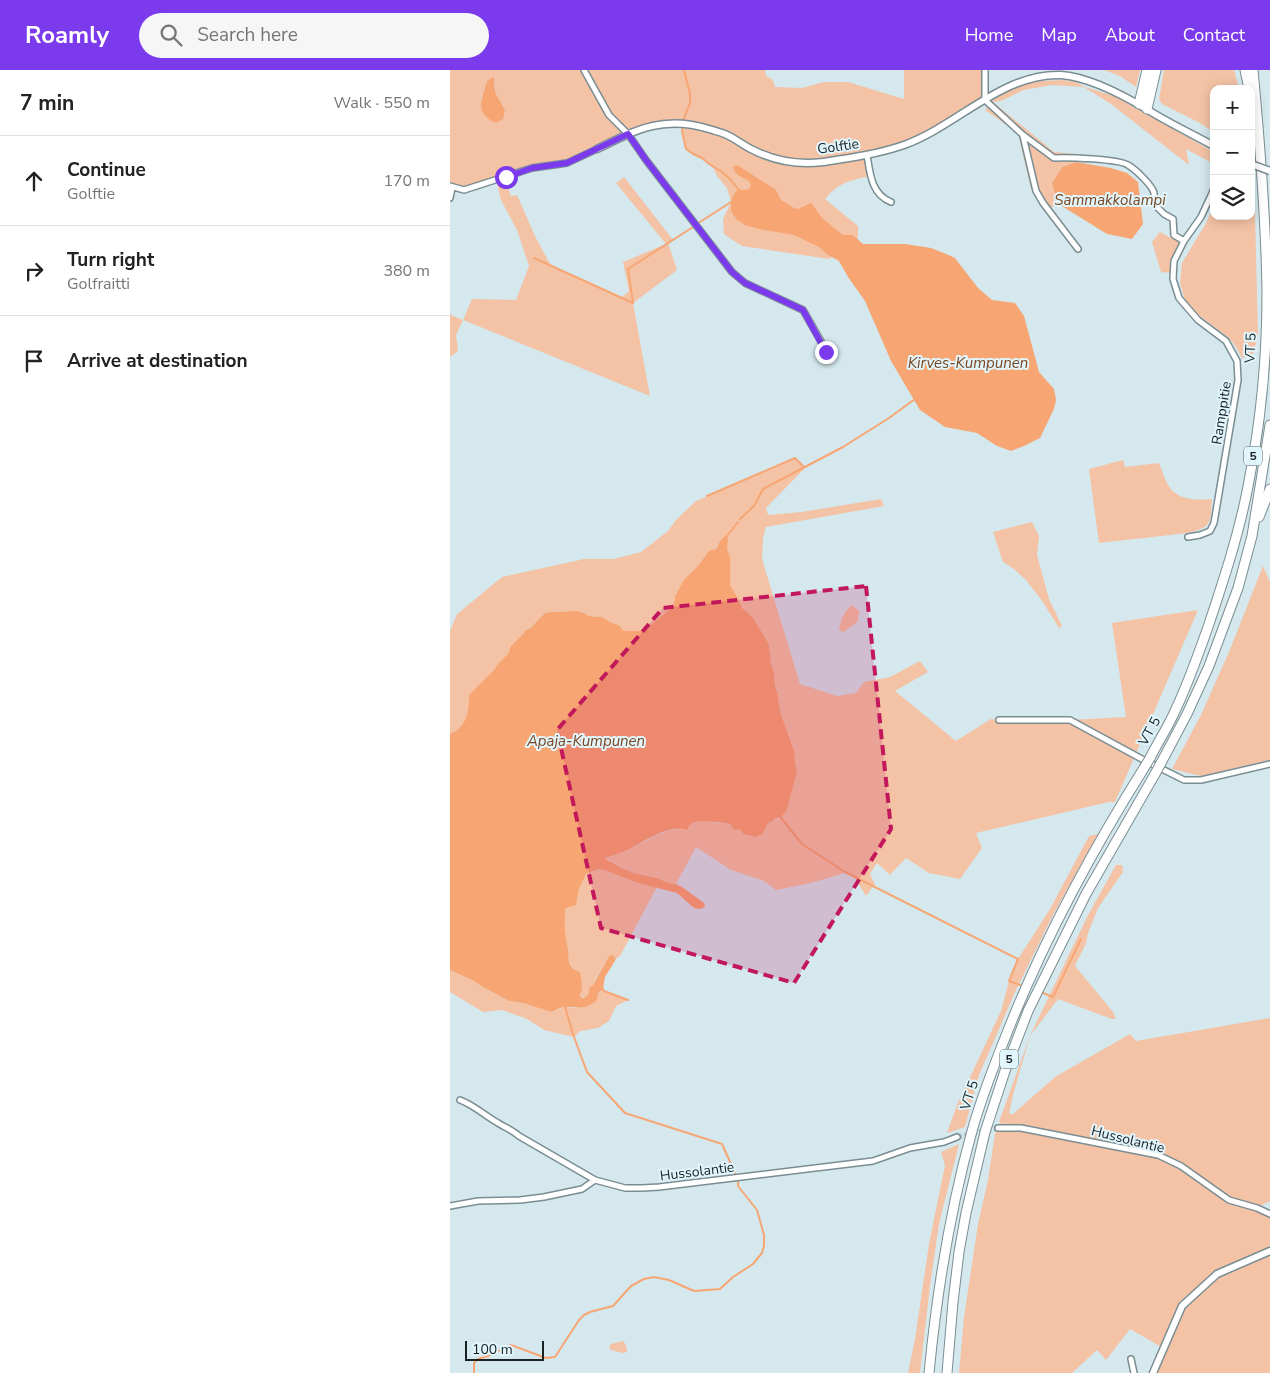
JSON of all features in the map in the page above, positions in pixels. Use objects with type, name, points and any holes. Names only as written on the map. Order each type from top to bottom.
[{"type":"highway","points":[[1139,104],[1147,70]]},
{"type":"highway","points":[[1147,109],[1156,70]]},
{"type":"highway","points":[[1245,70],[1248,85]]},
{"type":"highway","name":"VT 5","points":[[930,1373],[938,1292],[958,1185],[992,1072],[1022,993],[1074,888],[1176,711],[1219,594],[1235,541],[1249,482],[1259,420],[1267,294],[1264,212],[1253,70]]},
{"type":"highway","points":[[1255,117],[1259,136]]},
{"type":"highway","name":"VT 5","points":[[947,1373],[953,1302],[966,1213],[985,1132],[1005,1071],[1028,1011],[1086,894],[1161,764],[1209,666],[1238,588],[1252,536],[1270,425]]},
{"type":"highway","points":[[1252,536],[1270,489]]},
{"type":"street","points":[[584,70],[609,114],[628,134],[732,272],[745,283],[803,310],[826,352]]},
{"type":"street","points":[[985,70],[985,100],[1023,135],[1054,158],[1083,158],[1128,164],[1153,191],[1155,205],[1164,214],[1173,219],[1174,235],[1184,242]]},
{"type":"street","name":"Golftie","points":[[451,187],[464,190],[532,168],[567,163],[628,134],[660,124],[694,124],[727,135],[752,150],[786,162],[820,162],[867,155],[904,145],[940,128],[999,90],[1016,83],[1044,76],[1059,75],[1074,76],[1107,88],[1210,144]]},
{"type":"street","points":[[1023,135],[1036,191],[1078,250]]},
{"type":"street","points":[[867,155],[870,176],[877,191],[884,199],[890,202]]},
{"type":"street","points":[[1255,165],[1270,171]]},
{"type":"street","points":[[450,198],[451,187]]},
{"type":"street","name":"Ramppitie","points":[[1188,538],[1200,536],[1210,531],[1214,523],[1238,380],[1237,361],[1226,342],[1198,320],[1179,298],[1173,279],[1174,262],[1184,242],[1201,217],[1210,198]]},
{"type":"street","points":[[999,720],[1070,720],[1184,780],[1202,780],[1270,764]]},
{"type":"street","name":"Hussolantie","points":[[460,1100],[595,1180],[625,1188],[658,1187],[873,1161],[910,1148],[944,1142],[957,1137]]},
{"type":"street","name":"Hussolantie","points":[[998,1128],[1021,1128],[1158,1155],[1181,1166],[1229,1200],[1270,1214]]},
{"type":"street","points":[[450,1206],[478,1201],[520,1200],[544,1197],[582,1189],[595,1180]]},
{"type":"street","points":[[1153,1373],[1182,1306],[1217,1274],[1270,1251]]},
{"type":"street","points":[[1131,1359],[1134,1373]]},
{"type":"highlighted area","points":[[866,586],[891,829],[794,983],[601,928],[557,730],[663,608]]},
{"type":"shaded area","points":[[450,70],[765,70],[766,76],[773,80],[775,87],[802,88],[824,82],[848,82],[904,99],[904,70],[985,70],[985,100],[904,145],[868,155],[870,176],[845,183],[830,193],[825,199],[858,226],[858,239],[853,235],[843,235],[823,220],[819,247],[832,257],[829,259],[742,246],[724,234],[723,219],[731,202],[727,188],[717,176],[713,167],[686,149],[682,131],[683,124],[660,124],[567,163],[532,168],[504,177],[511,196],[517,195],[551,266],[621,298],[629,291],[623,262],[666,244],[616,183],[624,177],[673,240],[668,243],[677,270],[633,303],[650,396],[463,320],[472,299],[516,300],[529,266],[517,230],[501,200],[496,180],[464,190],[450,186]],"holes":[[[487,81],[495,81],[495,92],[505,110],[486,117],[481,107],[481,99]]]},
{"type":"shaded area","points":[[1104,70],[1140,70],[1136,87],[1120,76]]},
{"type":"shaded area","points":[[1164,70],[1234,70],[1238,85],[1210,85],[1210,130],[1162,104],[1159,99]]},
{"type":"shaded area","points":[[1063,80],[1076,82],[1085,87],[1114,96],[1210,150],[1210,162],[1186,149],[1189,165],[1111,104],[1084,87],[1052,85],[1024,90],[1001,101],[993,102],[1054,152],[1076,154],[1076,162],[1062,167],[1052,183],[1057,203],[1046,213],[1031,189],[1018,133],[985,110],[998,95],[1022,85],[1040,81]]},
{"type":"shaded area","points":[[1255,212],[1258,336],[1253,354],[1242,358],[1229,338],[1196,313],[1185,301],[1180,283],[1182,263],[1210,214],[1210,220],[1255,220]]},
{"type":"shaded area","points":[[1160,232],[1173,239],[1184,241],[1174,261],[1173,273],[1161,272],[1152,242]]},
{"type":"shaded area","points":[[450,313],[463,320],[456,335],[458,351],[450,357]]},
{"type":"shaded area","points":[[795,458],[804,469],[766,508],[768,515],[802,512],[881,499],[884,506],[766,527],[763,538],[762,559],[800,684],[837,696],[856,693],[864,682],[890,677],[920,661],[928,672],[895,691],[956,741],[991,719],[1070,720],[1126,717],[1112,623],[1198,610],[1115,802],[976,833],[982,848],[960,879],[929,873],[906,858],[890,875],[877,863],[870,874],[875,884],[866,896],[855,878],[845,873],[811,883],[776,890],[764,881],[731,870],[696,847],[676,884],[634,873],[606,860],[607,856],[628,850],[655,836],[693,822],[711,821],[726,823],[739,829],[763,833],[768,823],[775,818],[780,819],[777,689],[769,645],[742,608],[730,585],[730,557],[727,548],[720,541],[688,597],[647,633],[624,631],[619,625],[602,617],[589,616],[577,611],[545,613],[531,628],[526,629],[523,653],[458,731],[450,734],[450,631],[457,614],[502,577],[584,559],[614,559],[641,552],[668,531],[676,520],[696,501]]},
{"type":"shaded area","points":[[1123,460],[1125,467],[1159,463],[1167,484],[1175,493],[1190,499],[1212,499],[1210,518],[1206,526],[1188,533],[1099,543],[1089,469]]},
{"type":"shaded area","points":[[1032,522],[1039,536],[1037,555],[1049,599],[1062,626],[1059,628],[1043,602],[1026,580],[1003,562],[993,532]]},
{"type":"shaded area","points":[[1263,566],[1270,582],[1270,760],[1201,776],[1172,769],[1201,715],[1229,652]]},
{"type":"shaded area","points":[[852,605],[859,611],[858,621],[844,632],[839,630],[843,616]]},
{"type":"shaded area","points":[[1098,834],[1053,915],[1016,990],[979,1075],[965,1127],[947,1133],[957,1105],[1001,1011],[1009,981],[1018,959],[1050,909],[1089,836]]},
{"type":"shaded area","points":[[1116,865],[1122,865],[1123,872],[1098,908],[1086,943],[1075,966],[1113,1012],[1116,1019],[1058,999],[1030,1036],[1087,917]]},
{"type":"shaded area","points":[[598,869],[638,883],[657,887],[620,956],[616,959],[609,956],[589,994],[583,999],[580,995],[582,987],[580,982],[581,976],[572,967],[568,959],[564,919],[569,906],[577,900],[579,889],[586,874]]},
{"type":"shaded area","points":[[450,970],[509,1001],[523,1003],[551,1012],[565,1007],[577,1008],[603,989],[628,1000],[616,1006],[609,1021],[598,1028],[580,1031],[574,1037],[544,1030],[527,1019],[502,1010],[483,1012],[450,992]]},
{"type":"shaded area","points":[[1270,1018],[1270,1201],[1260,1206],[1230,1198],[1179,1161],[1159,1153],[1057,1132],[1001,1124],[999,1122],[1030,1036],[1009,1114],[1013,1114],[1055,1077],[1130,1034],[1136,1041]]},
{"type":"shaded area","points":[[998,1128],[1021,1128],[1158,1155],[1181,1166],[1229,1200],[1270,1214],[1270,1373],[1153,1373],[1163,1348],[1130,1329],[1106,1360],[1097,1350],[1072,1373],[959,1373],[964,1317],[978,1224],[988,1180],[995,1134]]},
{"type":"shaded area","points":[[959,1144],[939,1224],[920,1373],[908,1373],[929,1244],[945,1165],[941,1152]]},
{"type":"shaded area","points":[[623,1341],[627,1352],[611,1350],[609,1347],[611,1344]]},
{"type":"water","points":[[494,77],[495,92],[505,110],[503,119],[496,123],[484,114],[481,105],[487,81]]},
{"type":"water","name":"Sammakkolampi","points":[[1076,162],[1111,168],[1127,173],[1138,182],[1143,224],[1132,239],[1107,234],[1057,203],[1052,183],[1062,167]]},
{"type":"water","name":"Kirves-Kumpunen","points":[[737,165],[776,190],[781,200],[794,208],[798,209],[811,203],[823,219],[843,235],[853,235],[863,244],[905,244],[931,248],[944,253],[955,258],[978,288],[992,300],[1015,303],[1024,316],[1039,372],[1054,389],[1056,400],[1054,409],[1040,438],[1011,451],[997,446],[977,433],[945,427],[920,410],[891,361],[865,301],[839,261],[819,247],[794,235],[759,229],[745,225],[737,220],[731,211],[733,196],[738,189],[749,189],[751,185],[748,180],[735,172],[733,167]]},
{"type":"water","name":"Apaja-Kumpunen","points":[[726,535],[730,557],[730,585],[742,608],[753,618],[769,645],[780,712],[794,751],[797,771],[787,809],[781,818],[775,818],[768,823],[763,833],[756,837],[744,834],[739,829],[734,830],[730,824],[695,822],[687,830],[681,828],[666,831],[628,850],[605,858],[621,868],[634,873],[657,878],[682,887],[704,903],[705,907],[700,909],[694,908],[677,893],[638,883],[607,871],[598,869],[586,874],[579,889],[576,905],[566,908],[565,919],[569,961],[573,968],[580,972],[582,988],[580,996],[583,999],[589,994],[589,988],[593,985],[609,956],[613,955],[616,959],[605,977],[603,989],[598,993],[597,1000],[589,1005],[583,1007],[564,1007],[551,1012],[523,1003],[509,1001],[450,970],[450,734],[460,727],[466,718],[469,695],[508,654],[511,646],[525,630],[531,628],[545,613],[577,611],[589,616],[602,617],[619,625],[624,631],[646,629],[672,608],[675,596],[684,580],[709,551],[716,549]]},
{"type":"waterway","points":[[683,121],[690,103],[690,94],[684,70]]},
{"type":"waterway","points":[[683,126],[682,131],[686,149],[722,172],[738,189]]},
{"type":"waterway","points":[[700,222],[731,202]]},
{"type":"waterway","points":[[534,258],[633,303],[628,269],[693,227]]},
{"type":"waterway","points":[[740,519],[754,506],[763,489],[843,447],[915,399]]},
{"type":"waterway","points":[[707,496],[795,458],[804,467]]},
{"type":"waterway","points":[[727,536],[738,522]]},
{"type":"waterway","points":[[781,818],[802,844],[845,872],[1018,959],[1009,981],[1020,985]]},
{"type":"waterway","points":[[1043,993],[1053,997],[1081,939]]},
{"type":"waterway","points":[[603,989],[628,1000]]},
{"type":"waterway","points":[[565,1007],[587,1072],[625,1113],[722,1144],[735,1173]]},
{"type":"waterway","points":[[474,1373],[474,1363],[478,1359],[511,1345],[546,1358],[555,1357],[584,1315],[613,1306],[631,1286],[644,1279],[654,1277],[669,1280],[694,1291],[720,1289],[733,1277],[753,1264],[762,1253],[764,1246],[764,1235],[757,1210],[738,1186],[738,1182]]},
{"type":"tunnel","points":[[957,1137],[998,1128]]},
{"type":"route","points":[[506,177],[532,168],[567,163],[628,134],[732,272],[745,283],[803,310],[826,352]]}]
